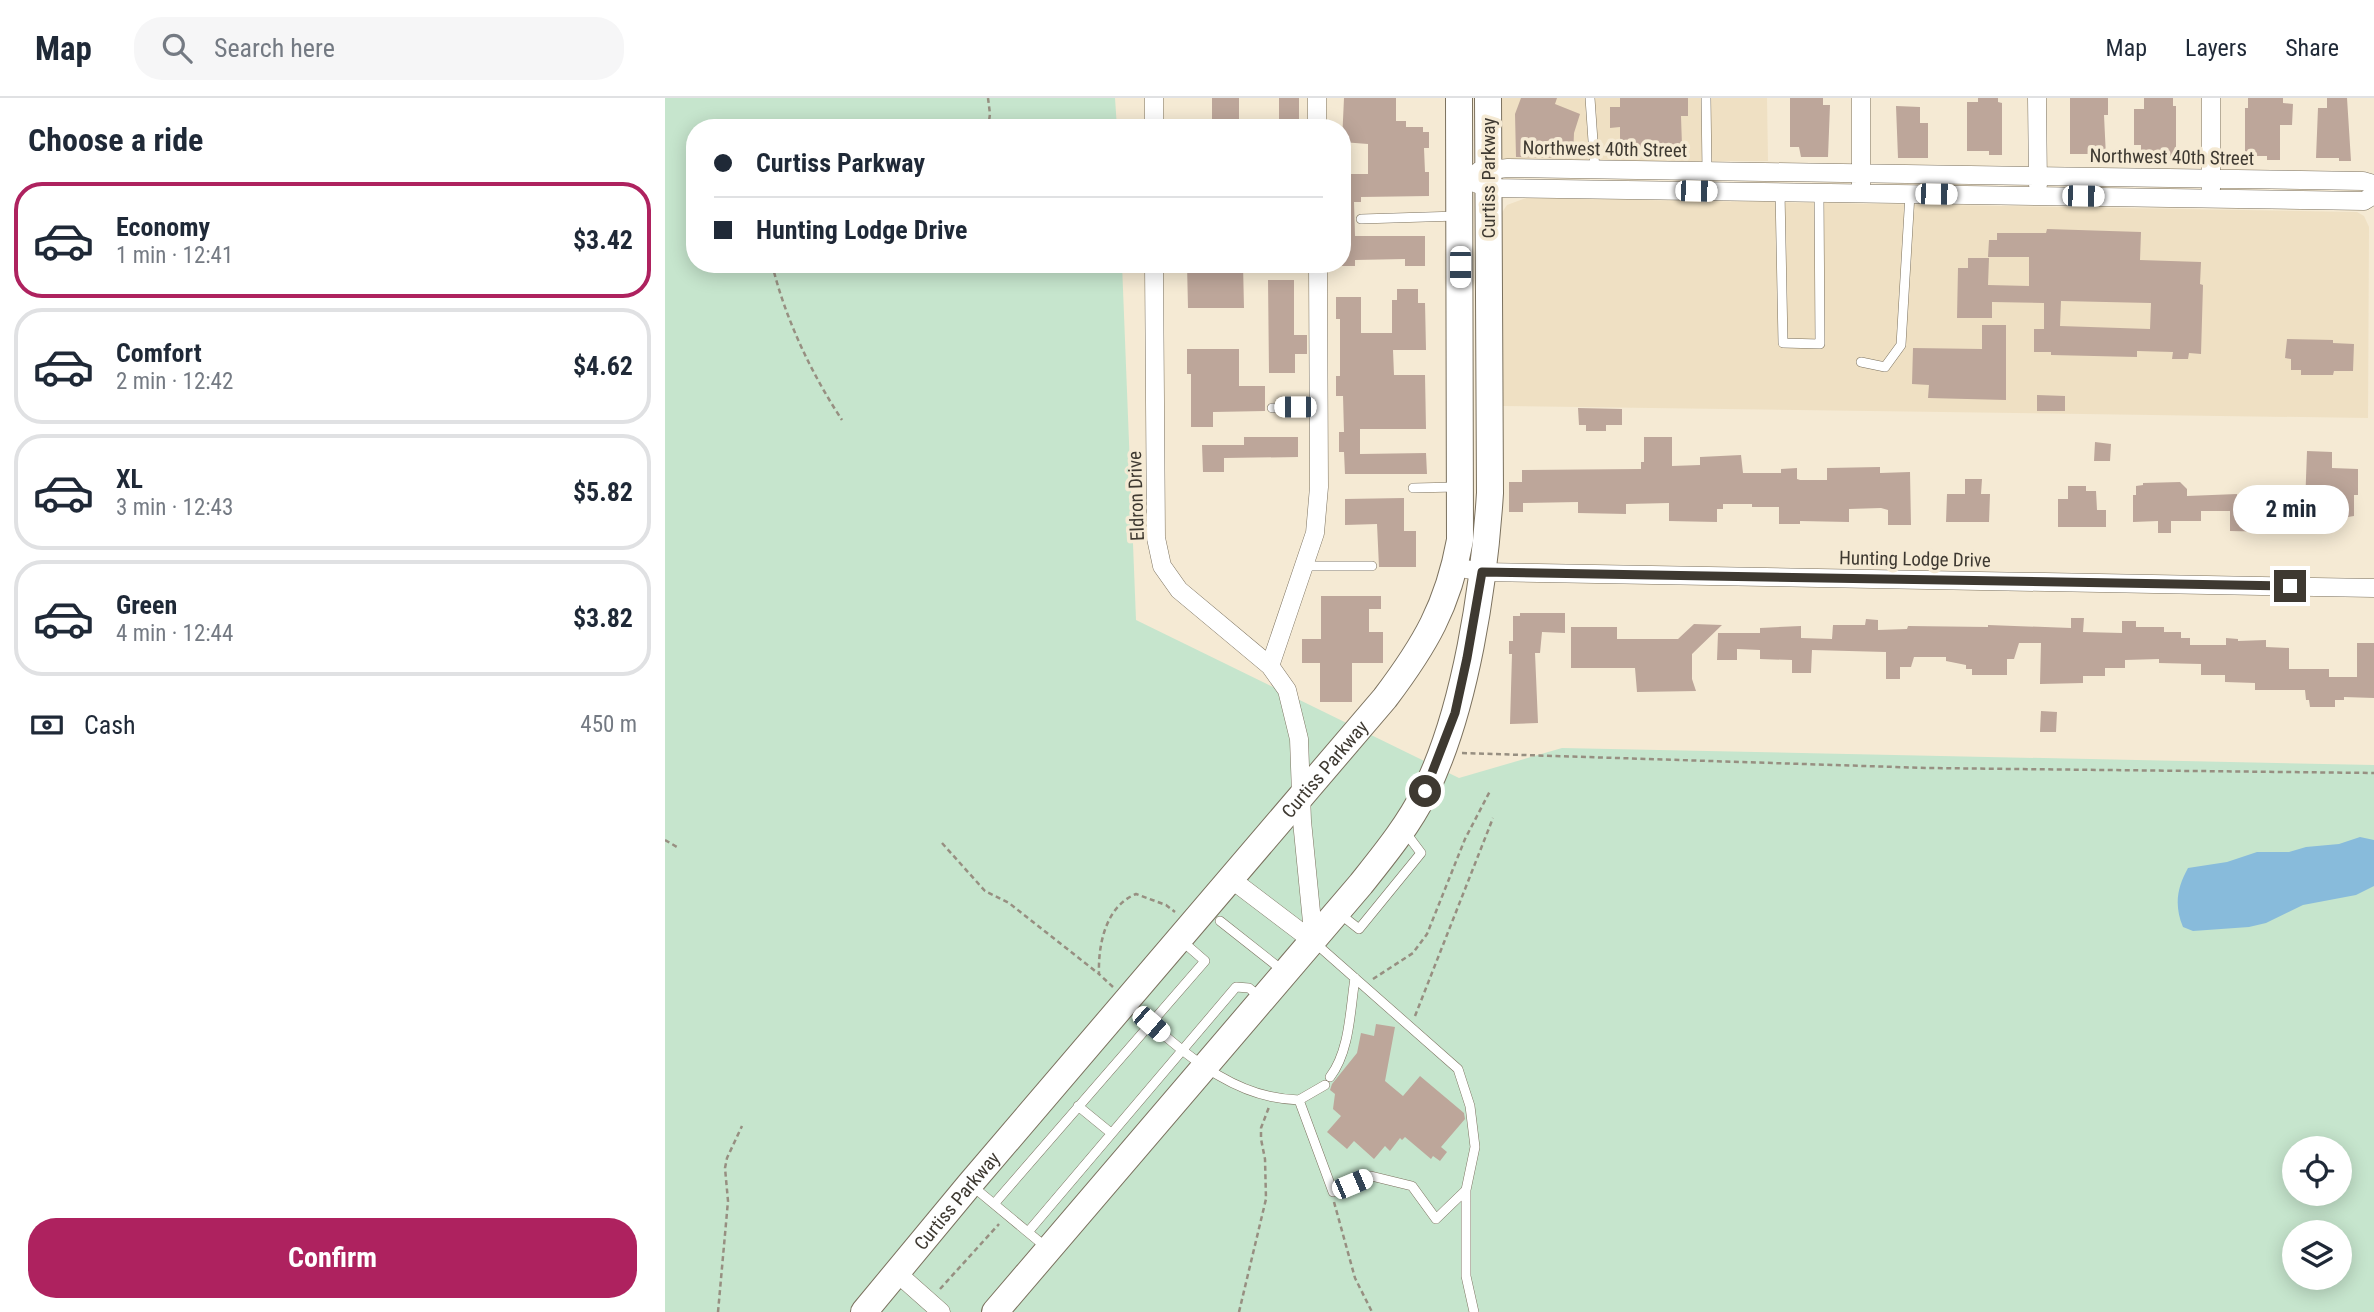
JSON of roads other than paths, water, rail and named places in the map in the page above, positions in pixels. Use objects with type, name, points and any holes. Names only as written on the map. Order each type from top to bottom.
[{"type":"main road","name":"Curtiss Parkway","points":[[864,1312],[1127,1001],[1180,927],[1231,879],[1385,698],[1433,629],[1455,568],[1460,540],[1459,98]]},
{"type":"main road","name":"Curtiss Parkway","points":[[995,1312],[1314,942],[1403,829],[1425,791],[1455,713],[1467,658],[1482,572],[1490,492],[1488,135],[1493,104]]},
{"type":"street","points":[[1154,98],[1154,119]]},
{"type":"street","points":[[1317,98],[1318,119]]},
{"type":"street","points":[[1861,98],[1861,193]]},
{"type":"street","points":[[2037,98],[2038,196]]},
{"type":"street","points":[[2211,98],[2211,198]]},
{"type":"street","name":"Northwest 40th Street","points":[[1488,178],[1595,170],[2211,178],[2363,181],[2374,184]]},
{"type":"street","name":"Northwest 40th Street","points":[[1460,177],[1819,193],[2364,201],[2374,195]]},
{"type":"street","name":"Eldron Drive","points":[[1154,273],[1156,538],[1162,566],[1179,590],[1270,666],[1287,690],[1299,739],[1309,907],[1314,942]]},
{"type":"street","points":[[1270,666],[1315,533],[1319,487],[1318,273]]},
{"type":"street","name":"Hunting Lodge Drive","points":[[1455,568],[1482,572],[2374,588]]},
{"type":"street","points":[[1231,879],[1314,942]]},
{"type":"street","points":[[897,1273],[937,1305]]},
{"type":"lane","points":[[1590,98],[1595,170]]},
{"type":"lane","points":[[1706,98],[1707,171]]},
{"type":"lane","points":[[1780,192],[1783,343],[1820,344],[1819,193]]},
{"type":"lane","points":[[1861,362],[1885,367],[1902,345],[1910,194]]},
{"type":"lane","points":[[1361,219],[1460,216]]},
{"type":"lane","points":[[1272,408],[1318,407]]},
{"type":"lane","points":[[1413,488],[1461,487]]},
{"type":"lane","points":[[1304,566],[1372,566]]},
{"type":"lane","points":[[1220,921],[1286,973]]},
{"type":"lane","points":[[994,1204],[1205,961],[1180,927]]},
{"type":"lane","points":[[1314,942],[1458,1069],[1470,1106],[1475,1147],[1466,1189],[1466,1276],[1474,1312]]},
{"type":"lane","points":[[1151,1024],[1206,1068],[1235,1086],[1272,1099],[1299,1100],[1327,1081],[1339,1066],[1349,1023],[1355,978]]},
{"type":"lane","points":[[1028,1232],[1236,987],[1249,988],[1264,999]]},
{"type":"lane","points":[[1299,1100],[1333,1192],[1371,1175],[1412,1186],[1436,1219],[1466,1189]]},
{"type":"lane","points":[[1078,1107],[1111,1133]]},
{"type":"lane","points":[[970,1184],[1049,1249]]},
{"type":"water","points":[[2360,837],[2374,840],[2374,886],[2356,895],[2303,905],[2266,923],[2249,927],[2193,931],[2183,927],[2178,911],[2178,897],[2188,868],[2227,862],[2257,852],[2289,852],[2306,847],[2339,844]]}]
